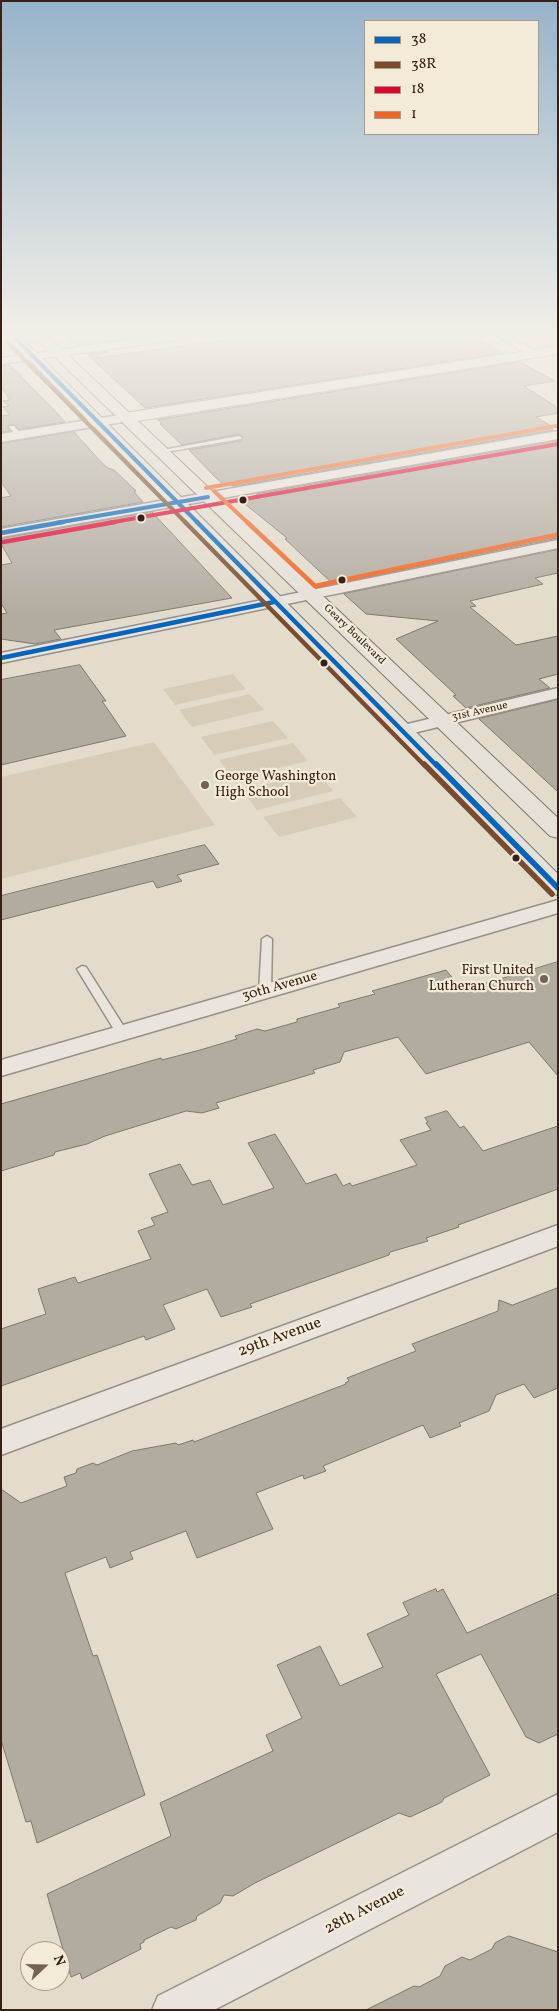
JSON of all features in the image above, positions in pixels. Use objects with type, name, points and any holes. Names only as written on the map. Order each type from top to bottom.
[{"type":"main road","points":[[107,430],[274,602],[558,888]]},
{"type":"main road","name":"Geary Boulevard","points":[[138,430],[312,594],[558,831]]},
{"type":"street","points":[[1,438],[15,431],[26,430]]},
{"type":"street","points":[[1,533],[558,434]]},
{"type":"street","points":[[1,658],[558,544]]},
{"type":"street","name":"31st Avenue","points":[[401,730],[558,693]]},
{"type":"street","name":"30th Avenue","points":[[1,1068],[558,906]]},
{"type":"street","name":"29th Avenue","points":[[1,1442],[558,1235]]},
{"type":"street","name":"28th Avenue","points":[[172,2010],[558,1812]]},
{"type":"lane","points":[[160,451],[239,438]]},
{"type":"lane","points":[[265,991],[267,939]]},
{"type":"lane","points":[[82,969],[122,1033]]},
{"type":"shaded area","points":[[233,674],[246,689],[175,705],[163,689]]},
{"type":"shaded area","points":[[250,694],[264,710],[192,727],[179,710]]},
{"type":"shaded area","points":[[273,721],[288,738],[214,755],[201,737]]},
{"type":"shaded area","points":[[154,742],[215,825],[1,879],[1,777]]},
{"type":"shaded area","points":[[293,743],[308,761],[234,779],[219,760]]},
{"type":"shaded area","points":[[317,772],[333,791],[257,810],[242,790]]},
{"type":"shaded area","points":[[340,798],[357,817],[279,837],[263,817]]},
{"type":"building","points":[[166,430],[553,430],[235,486],[222,483],[189,450],[241,441],[243,436],[239,434],[182,445]]},
{"type":"building","points":[[74,432],[101,462],[114,470],[136,491],[134,492],[143,502],[1,527],[1,498],[11,496],[1,482],[1,444]]},
{"type":"building","points":[[558,441],[558,538],[333,584],[285,539],[287,538],[245,504],[257,494]]},
{"type":"building","points":[[152,512],[232,598],[54,630],[61,639],[35,644],[1,639],[1,614],[7,613],[1,603],[1,565],[12,563],[1,544],[1,539]]},
{"type":"building","points":[[558,550],[558,573],[535,578],[543,584],[470,601],[476,606],[470,607],[516,645],[558,636],[558,674],[539,679],[550,688],[466,708],[453,696],[456,695],[396,639],[438,621],[366,614],[344,594]]},
{"type":"building","points":[[80,665],[106,701],[102,701],[126,736],[1,765],[1,680]]},
{"type":"building","points":[[558,700],[558,792],[479,719]]},
{"type":"building","points":[[205,845],[219,864],[177,875],[182,881],[157,888],[153,881],[1,920],[1,896]]},
{"type":"building","points":[[558,962],[558,1076],[529,1042],[426,1074],[398,1037],[344,1052],[340,1062],[313,1070],[315,1073],[216,1103],[219,1108],[202,1113],[186,1111],[1,1171],[1,1104],[161,1058],[162,1060],[200,1050],[237,1039],[235,1036],[257,1029],[265,1031],[297,1022],[297,1019],[340,1007],[338,1004],[375,994],[372,991],[446,970],[462,990]]},
{"type":"building","points":[[447,1111],[460,1128],[464,1126],[483,1151],[558,1126],[558,1189],[458,1225],[459,1227],[426,1238],[428,1241],[390,1252],[389,1255],[250,1304],[252,1307],[221,1317],[207,1289],[163,1305],[175,1329],[146,1340],[144,1336],[1,1386],[1,1329],[46,1314],[38,1289],[75,1277],[78,1283],[151,1259],[138,1231],[155,1225],[151,1218],[168,1212],[149,1174],[180,1164],[192,1185],[210,1180],[223,1205],[274,1188],[248,1143],[275,1134],[306,1184],[336,1174],[343,1186],[350,1183],[352,1186],[417,1165],[400,1140],[431,1130],[425,1118]]},
{"type":"building","points":[[558,1288],[558,1388],[534,1398],[524,1384],[496,1395],[489,1411],[459,1423],[461,1426],[430,1438],[423,1425],[323,1466],[326,1471],[304,1479],[303,1475],[256,1493],[273,1529],[197,1558],[186,1531],[130,1552],[133,1559],[110,1568],[106,1557],[65,1573],[93,1656],[97,1655],[145,1795],[37,1843],[31,1821],[26,1822],[1,1740],[1,1489],[21,1503],[67,1486],[64,1477],[76,1473],[77,1469],[93,1463],[97,1465],[132,1451],[176,1443],[178,1445],[193,1440],[194,1442],[346,1384],[349,1381],[347,1378],[416,1351],[412,1344],[498,1311],[499,1300],[512,1305]]},
{"type":"building","points":[[436,1589],[437,1592],[443,1589],[467,1633],[558,1593],[558,1734],[539,1743],[526,1737],[481,1654],[436,1674],[490,1775],[444,1798],[442,1802],[410,1817],[399,1813],[255,1883],[233,1896],[224,1895],[220,1903],[197,1916],[196,1920],[176,1929],[171,1927],[144,1940],[140,1944],[141,1949],[82,1979],[80,1973],[71,1977],[70,1941],[61,1941],[47,1894],[171,1836],[160,1803],[273,1751],[266,1735],[302,1718],[277,1665],[320,1646],[340,1686],[383,1667],[367,1634],[409,1615],[403,1603]]},
{"type":"building","points":[[509,1936],[558,1952],[558,2010],[366,2010],[414,1986],[419,1987],[440,1976],[445,1966],[462,1957],[470,1960],[492,1949],[495,1943]]},
{"type":"transit line","name":"38R","points":[[94,430],[552,894]]},
{"type":"transit line","name":"38","points":[[106,430],[558,888]]},
{"type":"transit line","name":"1","points":[[206,488],[534,430]]},
{"type":"transit line","name":"18","points":[[3,542],[558,444]]},
{"type":"transit line","name":"1","points":[[214,491],[315,586],[556,535]]},
{"type":"transit line","name":"38","points":[[1,533],[208,497]]},
{"type":"transit line","name":"38","points":[[1,658],[274,602]]},
{"type":"place","name":"George Washington High School","points":[[205,785]]},
{"type":"place","name":"First United Lutheran Church","points":[[544,979]]}]
